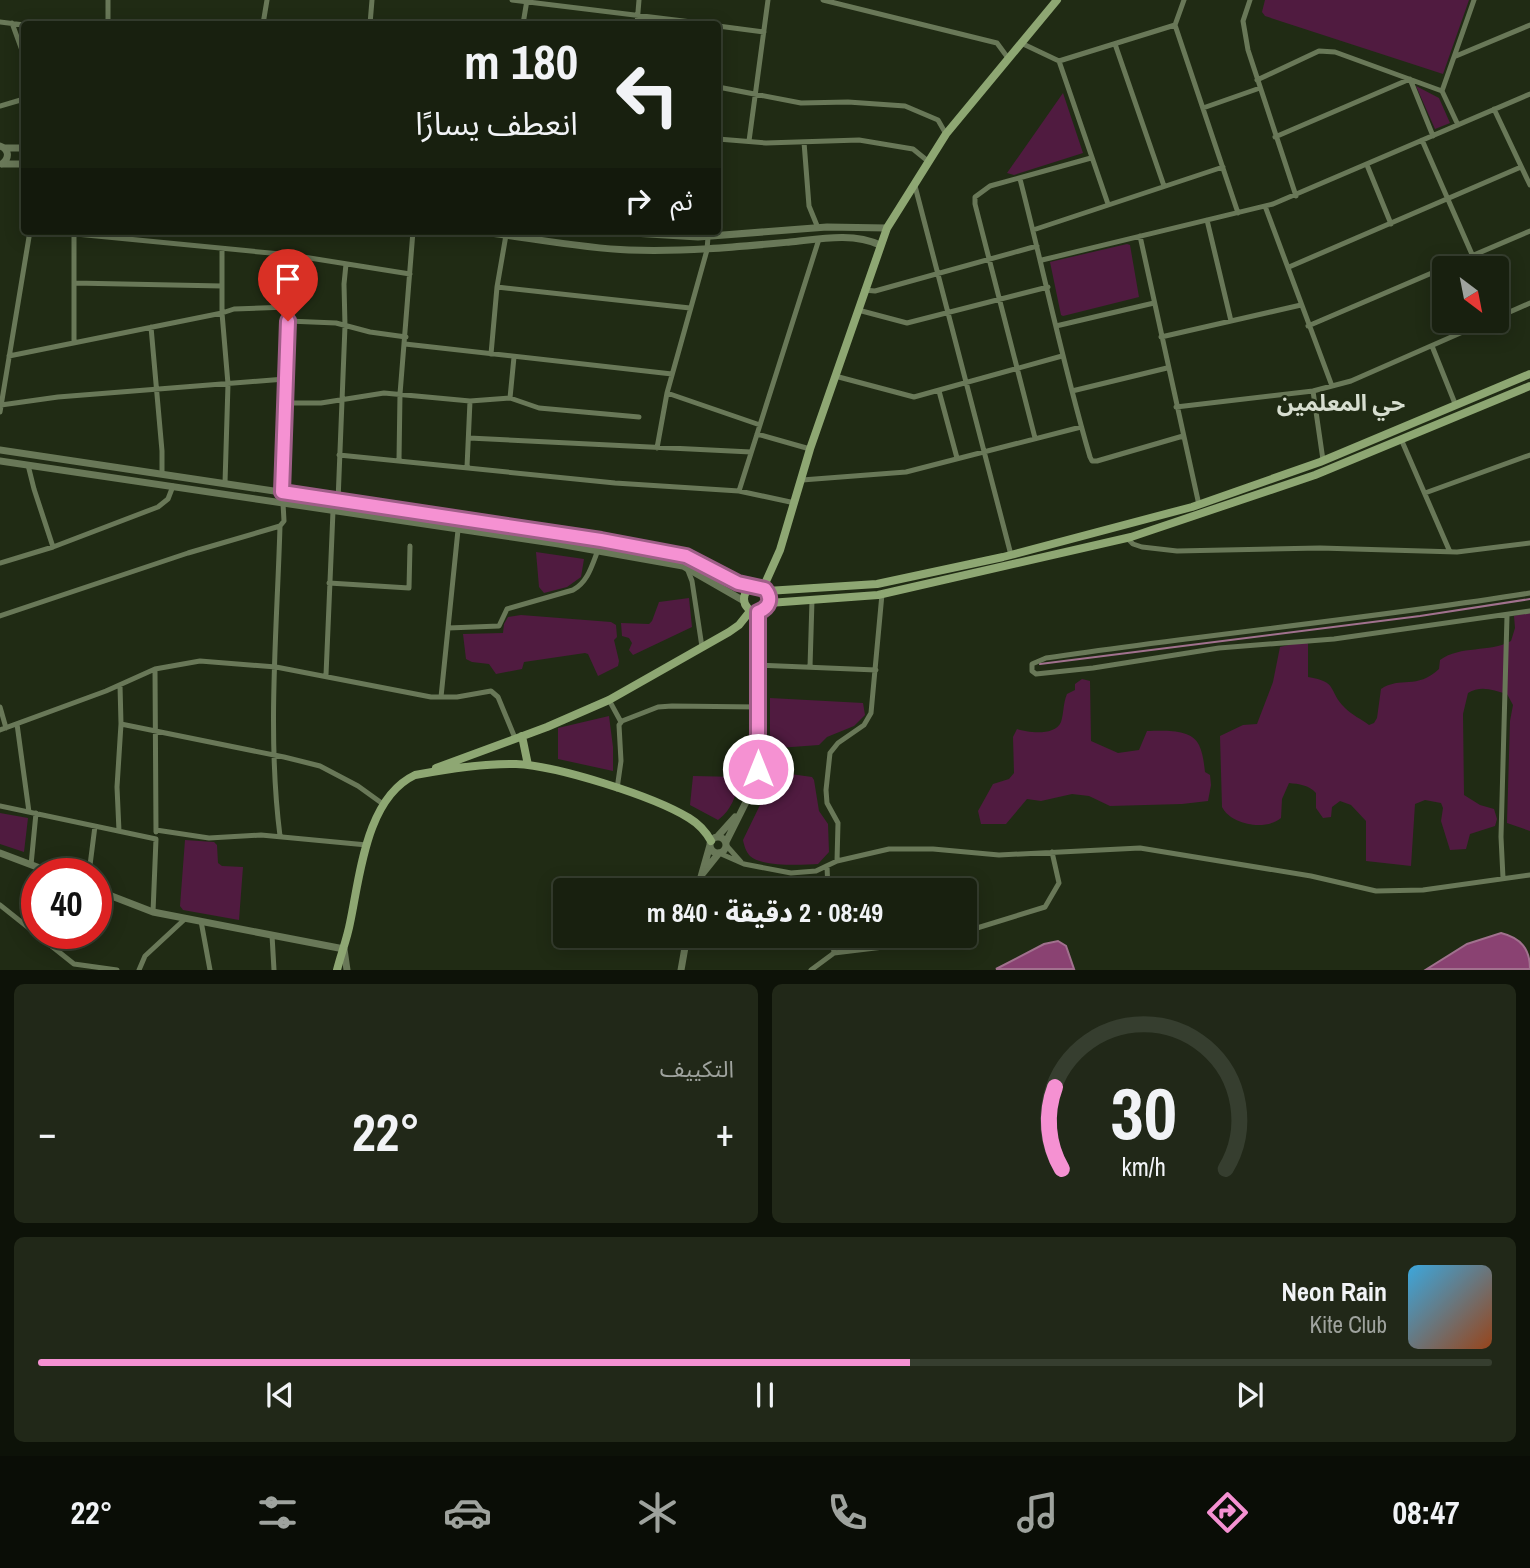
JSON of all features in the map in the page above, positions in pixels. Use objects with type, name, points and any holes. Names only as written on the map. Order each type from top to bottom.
[{"type":"main road","points":[[337,970],[367,845],[383,804],[404,780],[609,700],[734,629],[754,611],[765,609],[769,603],[765,589],[795,503],[810,449],[887,228],[946,134],[1057,0]]},
{"type":"main road","points":[[754,611],[744,601],[745,593],[752,587],[765,589],[877,584],[1011,555],[1199,505],[1323,460],[1530,374]]},
{"type":"main road","points":[[769,603],[882,594],[1127,538],[1315,475],[1530,386]]},
{"type":"main road","points":[[1092,534],[1095,545]]},
{"type":"main road","points":[[519,737],[528,765]]},
{"type":"main road","points":[[487,747],[491,764]]},
{"type":"main road","points":[[424,774],[491,764],[550,768],[653,801],[688,817],[713,841]]},
{"type":"street","points":[[108,0],[108,21]]},
{"type":"street","points":[[264,21],[267,0]]},
{"type":"street","points":[[370,21],[372,0]]},
{"type":"street","points":[[512,0],[678,21]]},
{"type":"street","points":[[637,21],[639,0]]},
{"type":"street","points":[[749,142],[768,0]]},
{"type":"street","points":[[823,0],[997,43],[1008,58]]},
{"type":"street","points":[[1184,0],[1175,25],[1238,213]]},
{"type":"street","points":[[1250,0],[1243,22],[1248,50],[1296,195]]},
{"type":"street","points":[[1442,91],[1474,0]]},
{"type":"street","points":[[524,21],[527,1]]},
{"type":"street","points":[[0,22],[21,24]]},
{"type":"street","points":[[12,23],[21,48]]},
{"type":"street","points":[[1456,56],[1530,24]]},
{"type":"street","points":[[1021,43],[1059,61],[1175,25]]},
{"type":"street","points":[[721,26],[764,32]]},
{"type":"street","points":[[1115,44],[1164,186]]},
{"type":"street","points":[[1257,80],[1319,51],[1329,51],[1442,91],[1458,125]]},
{"type":"street","points":[[1059,61],[1108,204]]},
{"type":"street","points":[[1410,79],[1433,136]]},
{"type":"street","points":[[1275,137],[1410,79]]},
{"type":"street","points":[[721,88],[801,103],[848,102],[905,106],[938,120],[946,134]]},
{"type":"street","points":[[1203,108],[1260,88]]},
{"type":"street","points":[[1042,260],[1265,206],[1530,94]]},
{"type":"street","points":[[0,106],[21,100]]},
{"type":"street","points":[[1494,109],[1530,185]]},
{"type":"street","points":[[721,139],[749,142],[859,141],[913,149],[929,162]]},
{"type":"street","points":[[1422,140],[1472,255]]},
{"type":"street","points":[[804,142],[810,206],[818,228]]},
{"type":"street","points":[[2,147],[21,148]]},
{"type":"street","points":[[1,165],[8,157],[2,147]]},
{"type":"street","points":[[1035,438],[988,260],[975,197],[990,186],[1091,158]]},
{"type":"street","points":[[1,165],[21,164]]},
{"type":"street","points":[[1367,165],[1391,224]]},
{"type":"street","points":[[1033,230],[1223,167]]},
{"type":"street","points":[[1289,267],[1521,167]]},
{"type":"street","points":[[1020,179],[1042,260],[1062,356],[1092,461],[1183,436]]},
{"type":"street","points":[[914,184],[1011,555]]},
{"type":"street","points":[[1265,206],[1332,386]]},
{"type":"street","points":[[1207,220],[1231,321]]},
{"type":"street","points":[[669,235],[708,237],[818,228],[887,228]]},
{"type":"street","points":[[1308,326],[1530,231]]},
{"type":"street","points":[[29,235],[1,409],[58,397],[285,379]]},
{"type":"street","points":[[74,235],[74,342]]},
{"type":"street","points":[[111,235],[290,255],[410,274]]},
{"type":"street","points":[[399,460],[400,394],[413,235]]},
{"type":"street","points":[[491,354],[497,287],[506,235],[544,235],[627,250],[707,250],[818,239],[858,238],[880,245]]},
{"type":"street","points":[[1140,236],[1199,505]]},
{"type":"street","points":[[657,447],[667,393],[707,250],[708,237]]},
{"type":"street","points":[[739,491],[818,239]]},
{"type":"street","points":[[864,290],[875,291],[1037,246]]},
{"type":"street","points":[[222,249],[222,313],[228,384],[225,483]]},
{"type":"street","points":[[282,492],[290,255]]},
{"type":"street","points":[[338,501],[346,264]]},
{"type":"street","points":[[74,283],[222,286]]},
{"type":"street","points":[[497,287],[690,308]]},
{"type":"street","points":[[857,310],[907,323],[1048,287]]},
{"type":"street","points":[[1056,326],[1154,303]]},
{"type":"street","points":[[1509,312],[1530,303]]},
{"type":"street","points":[[1161,337],[1301,305]]},
{"type":"street","points":[[9,356],[234,309],[288,307]]},
{"type":"street","points":[[288,321],[336,323],[405,340],[491,354],[672,374]]},
{"type":"street","points":[[150,483],[158,473],[162,451],[151,327]]},
{"type":"street","points":[[1176,407],[1313,391],[1351,381],[1461,333]]},
{"type":"street","points":[[1432,346],[1456,406]]},
{"type":"street","points":[[835,376],[914,397],[1062,356]]},
{"type":"street","points":[[510,398],[514,357]]},
{"type":"street","points":[[1072,391],[1167,368]]},
{"type":"street","points":[[939,391],[957,458]]},
{"type":"street","points":[[1313,391],[1323,460]]},
{"type":"street","points":[[284,403],[321,404],[384,393],[470,401],[510,398],[539,408],[639,417]]},
{"type":"street","points":[[667,393],[760,425]]},
{"type":"street","points":[[467,467],[470,401]]},
{"type":"street","points":[[802,480],[906,472],[1081,427]]},
{"type":"street","points":[[757,434],[810,449]]},
{"type":"street","points":[[469,438],[751,452]]},
{"type":"street","points":[[1401,439],[1450,552]]},
{"type":"street","points":[[0,450],[601,540],[686,556],[738,583],[752,587]]},
{"type":"street","points":[[340,455],[615,483],[739,491],[795,503]]},
{"type":"street","points":[[1424,493],[1530,455]]},
{"type":"street","points":[[0,461],[598,550],[687,568],[744,601]]},
{"type":"street","points":[[29,465],[53,547]]},
{"type":"street","points":[[0,563],[53,547],[158,507],[168,499],[173,486]]},
{"type":"street","points":[[0,616],[188,553],[280,526],[284,521],[284,503]]},
{"type":"street","points":[[326,675],[333,511]]},
{"type":"street","points":[[280,526],[274,755],[280,836]]},
{"type":"street","points":[[441,697],[458,530]]},
{"type":"street","points":[[1127,538],[1142,547],[1177,551],[1320,548],[1450,552],[1530,543]]},
{"type":"street","points":[[329,583],[409,588],[410,546]]},
{"type":"street","points":[[448,628],[499,626],[506,609],[573,590],[586,578],[598,550]]},
{"type":"street","points":[[687,568],[692,582],[702,648]]},
{"type":"street","points":[[1530,593],[1060,656],[1032,664],[1032,671],[1036,674],[1093,668],[1219,649],[1334,639],[1530,611]]},
{"type":"street","points":[[837,861],[838,823],[827,803],[826,790],[830,754],[838,743],[864,726],[871,713],[882,594]]},
{"type":"street","points":[[810,667],[812,600]]},
{"type":"street","points":[[700,877],[719,853],[724,851],[758,769],[758,665],[754,611]]},
{"type":"street","points":[[1503,878],[1501,837],[1507,616]]},
{"type":"street","points":[[0,707],[3,729],[155,669],[200,661],[276,667],[441,697],[457,697],[487,690],[494,692],[500,700],[519,737]]},
{"type":"street","points":[[758,665],[876,670]]},
{"type":"street","points":[[153,912],[157,732],[155,669]]},
{"type":"street","points":[[119,831],[117,788],[121,724],[120,685]]},
{"type":"street","points":[[609,700],[621,722],[621,761],[617,789]]},
{"type":"street","points":[[621,722],[658,707],[758,707]]},
{"type":"street","points":[[17,724],[33,812],[31,858]]},
{"type":"street","points":[[121,724],[274,755],[334,772],[383,804]]},
{"type":"street","points":[[0,806],[156,839]]},
{"type":"street","points":[[700,877],[713,841],[742,808]]},
{"type":"street","points":[[91,858],[95,826]]},
{"type":"street","points":[[156,830],[209,838],[261,835],[367,845]]},
{"type":"street","points":[[713,841],[721,838],[744,864]]},
{"type":"street","points":[[713,841],[713,851],[744,864],[791,873],[816,872],[837,861],[889,849],[933,849],[999,855],[1140,848],[1311,876],[1376,891],[1423,890],[1530,875]]},
{"type":"street","points":[[977,928],[1045,907],[1059,883],[1052,852]]},
{"type":"street","points":[[0,853],[21,861]]},
{"type":"street","points":[[827,866],[827,878]]},
{"type":"street","points":[[112,896],[153,912],[344,949],[347,970]]},
{"type":"street","points":[[0,905],[74,964],[117,970]]},
{"type":"street","points":[[139,970],[145,956],[186,918]]},
{"type":"street","points":[[201,921],[210,970]]},
{"type":"street","points":[[272,935],[274,970]]},
{"type":"street","points":[[681,970],[686,948]]},
{"type":"street","points":[[833,948],[834,953]]},
{"type":"street","points":[[811,970],[834,953],[875,948]]},
{"type":"shaded area","points":[[1265,0],[1469,0],[1443,74],[1265,16],[1262,12]]},
{"type":"shaded area","points":[[1416,86],[1439,98],[1450,123],[1435,129]]},
{"type":"shaded area","points":[[1063,93],[1083,153],[1014,175],[1007,173]]},
{"type":"shaded area","points":[[1130,245],[1139,297],[1061,315],[1050,262]]},
{"type":"shaded area","points":[[536,552],[584,559],[581,577],[567,587],[544,593],[539,587]]},
{"type":"shaded area","points":[[689,598],[692,627],[633,655],[629,650],[632,643],[629,638],[622,636],[621,623],[649,624],[659,602]]},
{"type":"shaded area","points":[[1530,612],[1530,831],[1507,823],[1510,721],[1513,705],[1507,694],[1487,689],[1468,693],[1463,714],[1464,795],[1480,805],[1494,809],[1497,819],[1495,826],[1470,834],[1466,849],[1450,850],[1441,821],[1441,803],[1425,800],[1415,804],[1411,866],[1366,861],[1366,821],[1351,805],[1340,801],[1332,807],[1331,817],[1323,818],[1316,808],[1316,793],[1304,785],[1289,783],[1282,799],[1281,818],[1275,822],[1258,825],[1241,822],[1222,807],[1220,736],[1243,725],[1257,724],[1273,682],[1280,647],[1306,641],[1308,677],[1329,684],[1345,708],[1369,725],[1377,718],[1381,689],[1431,675],[1439,669],[1440,660],[1448,655],[1494,647],[1511,641],[1515,628],[1514,616]]},
{"type":"shaded area","points":[[521,615],[611,622],[616,625],[617,637],[614,640],[618,666],[598,676],[588,654],[585,653],[524,662],[522,669],[496,674],[489,664],[466,659],[463,634],[503,633],[508,617]]},
{"type":"shaded area","points":[[1082,679],[1090,681],[1091,741],[1118,753],[1139,750],[1147,731],[1176,732],[1190,736],[1199,745],[1205,772],[1210,775],[1208,801],[1110,806],[1089,796],[1072,794],[1041,801],[1027,799],[1006,824],[981,824],[978,811],[993,784],[1009,779],[1014,773],[1013,737],[1017,729],[1028,732],[1053,730],[1061,722],[1067,694],[1075,690],[1075,684]]},
{"type":"shaded area","points":[[770,698],[863,703],[865,715],[854,726],[827,737],[819,745],[778,748],[770,744]]},
{"type":"shaded area","points":[[609,716],[613,771],[558,759],[558,728]]},
{"type":"shaded area","points":[[776,772],[812,777],[814,780],[819,811],[828,824],[829,852],[818,864],[782,865],[763,862],[750,856],[746,850],[743,840]]},
{"type":"shaded area","points":[[693,776],[741,779],[730,807],[718,820],[690,805]]},
{"type":"shaded area","points":[[0,813],[28,818],[24,852],[0,844]]},
{"type":"shaded area","points":[[185,840],[214,842],[217,845],[218,863],[222,866],[243,867],[239,920],[183,910],[180,906]]},
{"type":"shaded area","points":[[1501,933],[1523,945],[1530,969],[1427,969],[1467,944]]},
{"type":"shaded area","points":[[1058,941],[1066,946],[1074,969],[996,969],[1044,944]]},
{"type":"waterway","points":[[1040,664],[1420,616],[1530,599]]},
{"type":"district","name":"حي المعلمين","points":[[1341,403]]},
{"type":"route","points":[[288,321],[282,492],[601,540],[686,556],[738,583],[765,589],[770,597],[769,603],[765,609],[758,612],[758,769]]}]
